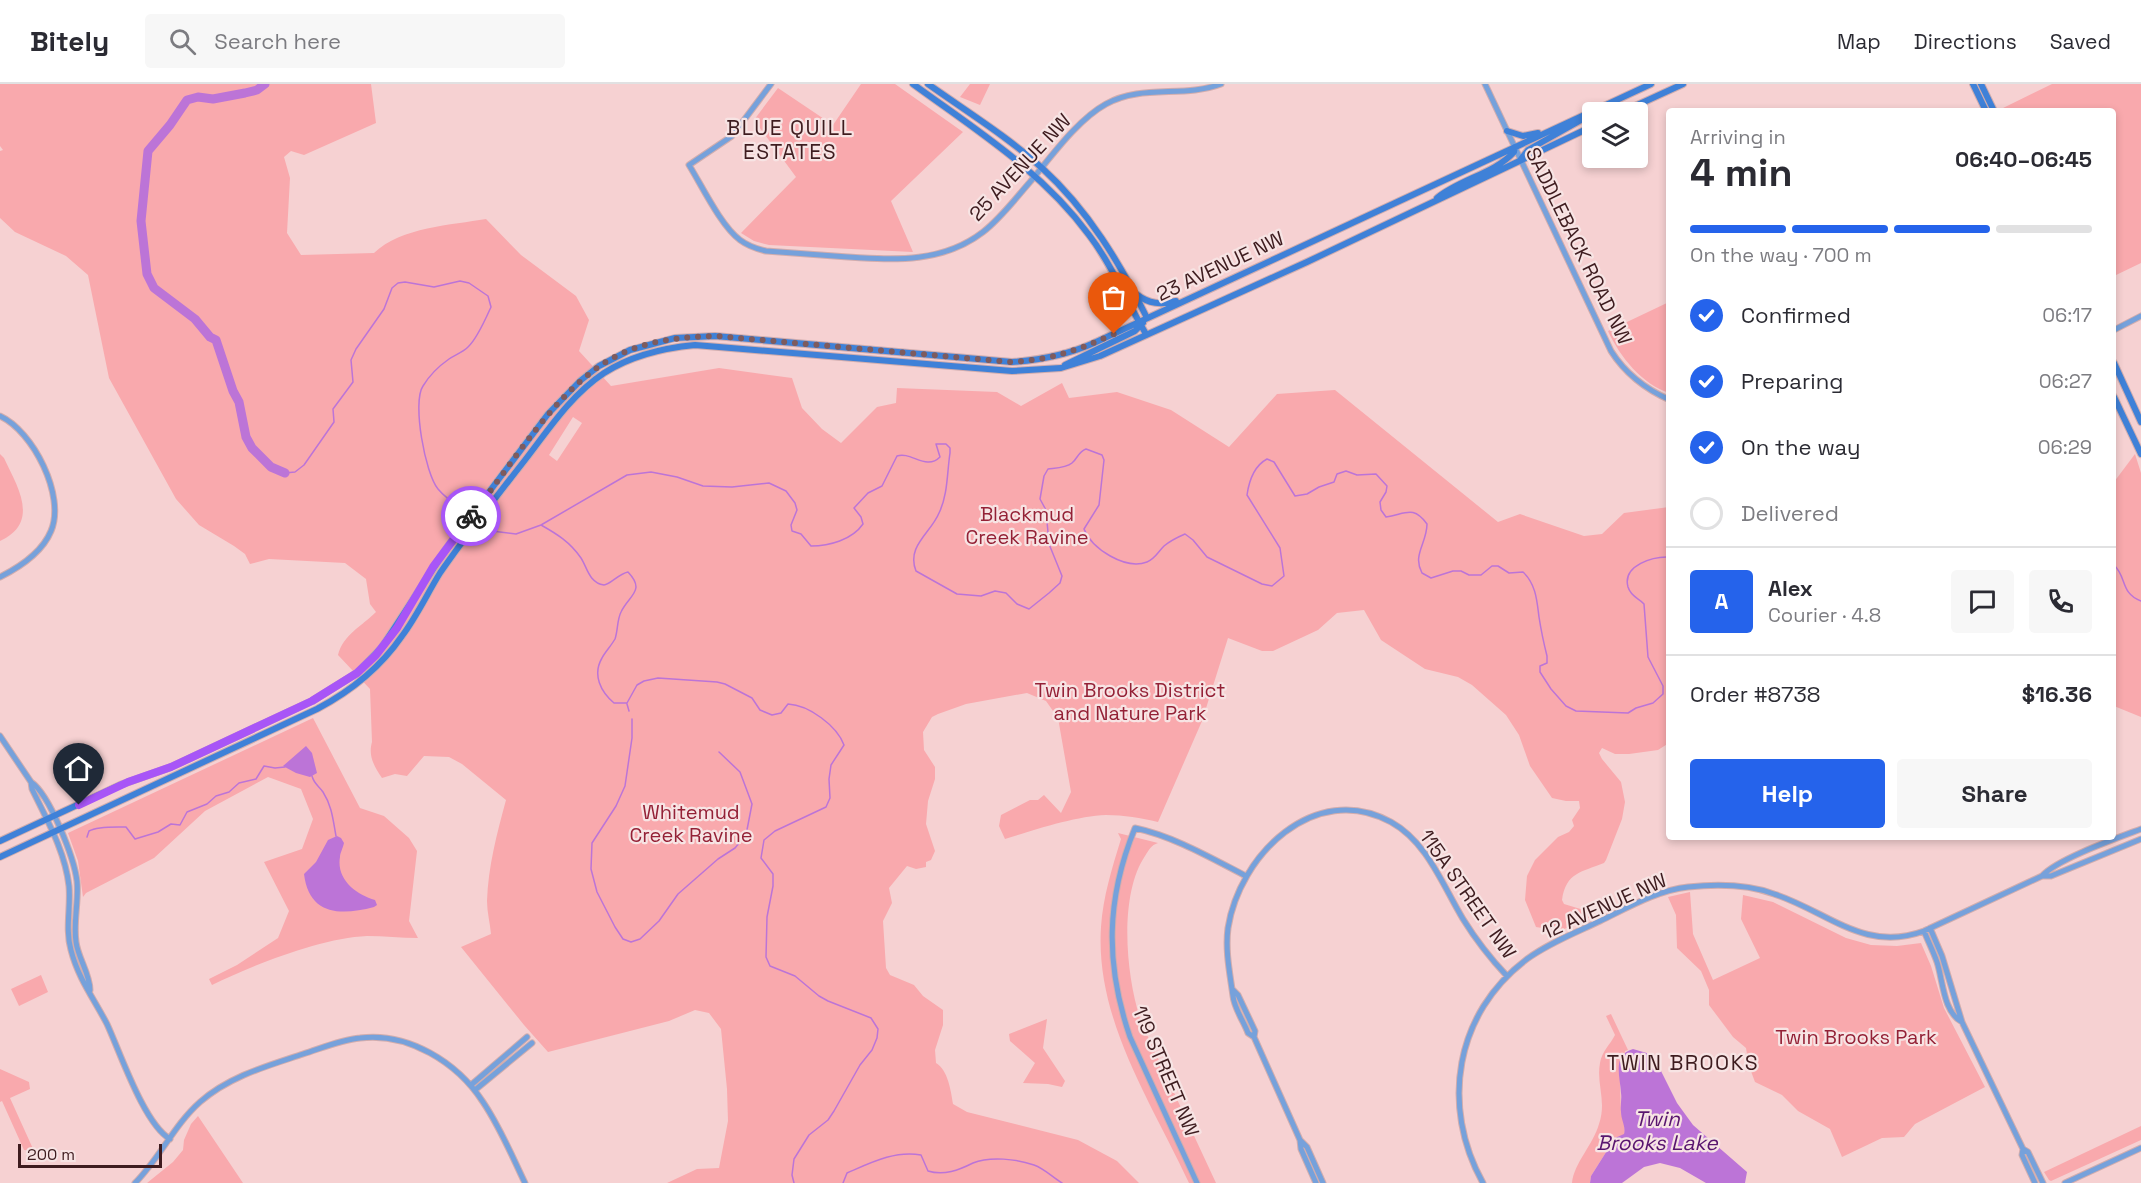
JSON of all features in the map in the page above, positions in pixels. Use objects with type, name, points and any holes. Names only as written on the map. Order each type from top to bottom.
[{"type":"main road","points":[[913,84],[1036,175],[1053,192],[1091,237],[1146,334]]},
{"type":"main road","points":[[928,84],[1042,168],[1062,187],[1098,231],[1147,318],[1061,368]]},
{"type":"main road","name":"23 AVENUE NW","points":[[1612,102],[1651,84]]},
{"type":"main road","points":[[1644,102],[1683,84]]},
{"type":"main road","points":[[1973,84],[1985,108]]},
{"type":"main road","points":[[1981,84],[1993,108]]},
{"type":"main road","name":"23 AVENUE NW","points":[[1147,318],[1582,116]]},
{"type":"main road","points":[[1521,160],[1528,150],[1582,121]]},
{"type":"main road","points":[[1507,131],[1515,135],[1527,136],[1551,130]]},
{"type":"main road","name":"23 AVENUE NW","points":[[0,842],[120,785],[171,767],[245,733],[326,694],[350,678],[382,647],[397,628],[433,567],[460,531],[585,388],[605,372],[620,364],[661,350],[695,345],[1012,371],[1061,368],[1100,356],[1582,131]]},
{"type":"main road","points":[[1430,204],[1446,190],[1503,161],[1514,152],[1515,147]]},
{"type":"main road","points":[[1133,292],[1146,302],[1164,303],[1174,302],[1215,286]]},
{"type":"main road","name":"23 AVENUE NW","points":[[0,857],[310,713],[341,696],[363,680],[390,653],[440,574],[548,414],[579,381],[616,356],[659,341],[716,336],[1011,362],[1038,360],[1068,353],[1140,324]]},
{"type":"main road","points":[[2116,367],[2141,422]]},
{"type":"main road","points":[[2116,401],[2141,454]]},
{"type":"street","name":"25 AVENUE NW","points":[[771,84],[732,136],[689,165],[724,222],[735,236],[751,247],[766,251],[895,260],[935,255],[962,245],[984,231],[1089,115],[1112,100],[1139,93],[1196,90],[1221,84]]},
{"type":"street","name":"SADDLEBACK ROAD NW","points":[[1485,84],[1611,351],[1636,381],[1666,398]]},
{"type":"street","points":[[2116,329],[2141,316]]},
{"type":"street","points":[[0,416],[19,428],[29,439],[47,477],[55,501],[52,531],[38,551],[19,567],[0,577]]},
{"type":"street","points":[[0,736],[31,782],[37,786],[56,831],[72,859],[77,907],[75,938],[82,965],[90,981],[90,990],[148,1113],[161,1133],[170,1139]]},
{"type":"street","name":"115A STREET NW","points":[[1300,1140],[1254,1037],[1248,1033],[1233,997],[1228,963],[1228,930],[1234,904],[1246,876],[1258,858],[1289,828],[1309,818],[1336,811],[1372,814],[1393,824],[1411,837],[1426,855],[1477,941],[1507,976]]},
{"type":"street","name":"119 STREET NW","points":[[1197,1183],[1130,1037],[1114,983],[1111,942],[1114,898],[1135,828],[1152,832],[1246,876]]},
{"type":"street","name":"12 AVENUE NW","points":[[2116,839],[2141,829]]},
{"type":"street","name":"12 AVENUE NW","points":[[2042,876],[2051,876],[2141,839]]},
{"type":"street","name":"12 AVENUE NW","points":[[1483,1183],[1474,1168],[1464,1140],[1459,1106],[1461,1065],[1475,1021],[1488,999],[1507,976],[1527,958],[1556,942],[1652,897],[1685,887],[1716,885],[1758,889],[1794,902],[1842,926],[1866,935],[1894,937],[1927,930],[2042,876],[2049,868],[2113,840]]},
{"type":"street","points":[[1927,930],[1942,956],[1962,1022],[2023,1149],[2028,1152],[2043,1183]]},
{"type":"street","points":[[135,1183],[158,1157],[194,1108],[233,1079],[344,1041],[379,1037],[409,1043],[432,1053],[473,1088],[493,1118],[525,1183]]},
{"type":"street","points":[[473,1088],[527,1037]]},
{"type":"street","points":[[473,1088],[532,1043]]},
{"type":"street","points":[[1300,1140],[1301,1149],[1316,1183]]},
{"type":"street","points":[[1300,1140],[1308,1148],[1323,1183]]},
{"type":"street","points":[[2065,1183],[2141,1148]]},
{"type":"street","points":[[2023,1149],[2022,1155],[2035,1183]]},
{"type":"green space","name":"Whitemud Creek Ravine","points":[[0,84],[371,84],[376,123],[304,155],[291,151],[284,157],[290,178],[287,233],[301,255],[374,253],[385,244],[412,232],[486,219],[521,255],[576,296],[589,320],[579,351],[611,386],[719,368],[792,378],[802,408],[822,429],[841,443],[877,407],[896,403],[897,388],[997,392],[1021,406],[1062,383],[1069,398],[1117,392],[1171,410],[1229,447],[1277,394],[1335,390],[1498,522],[1520,514],[1584,536],[1602,534],[1624,513],[1666,507],[1666,745],[1658,750],[1629,754],[1615,754],[1602,748],[1599,753],[1621,782],[1625,802],[1622,819],[1604,863],[1582,871],[1571,878],[1562,900],[1564,904],[1597,914],[1560,931],[1536,927],[1525,900],[1527,876],[1535,860],[1558,837],[1569,832],[1574,826],[1572,820],[1580,808],[1579,801],[1552,798],[1530,766],[1519,735],[1506,715],[1472,685],[1458,677],[1425,669],[1381,640],[1364,610],[1337,613],[1318,630],[1273,651],[1262,651],[1228,638],[1202,721],[1158,822],[1119,816],[1094,816],[1055,824],[1005,839],[999,826],[1001,815],[1030,800],[1038,800],[1044,795],[1061,813],[1071,792],[1058,718],[1046,701],[1027,693],[966,704],[932,717],[923,732],[924,750],[935,767],[935,779],[928,801],[926,824],[935,851],[931,860],[926,862],[926,867],[916,869],[907,866],[889,888],[892,903],[883,921],[886,968],[890,975],[914,985],[923,996],[943,1010],[943,1025],[935,1050],[936,1063],[946,1076],[953,1104],[967,1112],[1078,1140],[1117,1161],[1139,1183],[667,1183],[697,1169],[719,1168],[728,1121],[721,1029],[709,1013],[695,1010],[669,1021],[548,1052],[524,1025],[461,947],[491,934],[487,905],[489,876],[506,800],[462,764],[449,757],[424,756],[407,776],[395,774],[382,778],[371,756],[370,689],[338,655],[349,636],[376,612],[370,604],[366,579],[345,563],[269,559],[250,564],[245,554],[199,525],[176,499],[109,378],[88,275],[66,256],[15,232],[0,218],[0,151],[3,150],[0,146]],"holes":[[[573,417],[582,423],[557,461],[549,455]]]},
{"type":"green space","points":[[861,84],[895,84],[963,132],[891,201],[913,252],[769,245],[754,241],[741,233],[796,177],[754,120],[778,88],[833,125]]},
{"type":"green space","points":[[970,84],[990,84],[980,105],[960,97]]},
{"type":"green space","points":[[2052,84],[2141,84],[2141,263],[2116,275],[2116,108],[2003,108]]},
{"type":"green space","points":[[1666,303],[1666,392],[1650,383],[1625,360],[1608,331]]},
{"type":"green space","points":[[0,454],[15,480],[23,514],[20,524],[0,541]]},
{"type":"green space","points":[[2135,454],[2141,473],[2141,717],[2116,707],[2116,479]]},
{"type":"green space","points":[[313,718],[360,808],[384,816],[409,838],[417,851],[409,921],[418,938],[367,936],[329,942],[267,961],[212,985],[209,979],[237,965],[278,938],[289,911],[264,862],[302,849],[313,819],[301,789],[268,777],[205,811],[154,858],[86,893],[83,897],[78,861],[68,833]]},
{"type":"green space","points":[[1118,833],[1158,843],[1152,846],[1145,856],[1136,873],[1131,893],[1127,938],[1132,985],[1142,1024],[1216,1183],[1189,1183],[1143,1091],[1116,1028],[1107,995],[1102,961],[1101,927],[1111,872],[1121,839]]},
{"type":"green space","name":"Twin Brooks Park","points":[[1690,892],[1693,934],[1713,980],[1760,958],[1741,919],[1743,895],[1773,902],[1846,938],[1871,945],[1897,946],[1921,943],[1944,1008],[1985,1087],[1915,1124],[1904,1137],[1882,1138],[1842,1157],[1830,1129],[1798,1111],[1782,1095],[1755,1082],[1746,1048],[1733,1037],[1709,1005],[1709,990],[1701,971],[1677,948],[1676,915],[1668,897]]},
{"type":"green space","points":[[41,975],[48,992],[19,1006],[11,989]]},
{"type":"green space","points":[[1611,1014],[1628,1050],[1625,1051],[1620,1082],[1624,1135],[1615,1138],[1591,1176],[1590,1183],[1572,1183],[1576,1168],[1596,1132],[1601,1116],[1599,1071],[1602,1055],[1615,1035],[1606,1016]]},
{"type":"green space","points":[[1047,1019],[1043,1048],[1065,1081],[1062,1087],[1023,1083],[1035,1063],[1010,1041],[1009,1034]]},
{"type":"green space","points":[[0,1069],[29,1082],[30,1089],[10,1098],[34,1151],[24,1150],[2,1101],[0,1102]]},
{"type":"green space","points":[[198,1116],[243,1183],[147,1183],[173,1162],[183,1150],[184,1140],[191,1124]]},
{"type":"green space","points":[[2141,1126],[2141,1140],[2051,1181],[2044,1172]]},
{"type":"water","points":[[306,746],[312,753],[317,773],[310,777],[283,766]]},
{"type":"water","points":[[337,836],[344,843],[340,865],[344,879],[355,890],[375,900],[377,905],[374,907],[338,911],[319,905],[312,898],[304,874],[316,862],[328,840]]},
{"type":"water","name":"Twin Brooks Lake","points":[[1633,1049],[1650,1054],[1655,1059],[1677,1103],[1693,1125],[1747,1172],[1745,1183],[1706,1183],[1680,1168],[1660,1163],[1644,1167],[1622,1183],[1590,1183],[1591,1176],[1615,1138],[1624,1134],[1619,1067],[1622,1056]]},
{"type":"waterway","points":[[265,84],[257,90],[245,93],[213,99],[198,97],[187,100],[148,151],[141,221],[147,274],[154,288],[195,319],[210,337],[216,340],[239,402],[246,437],[252,448],[271,467],[285,473]]},
{"type":"waterway","points":[[285,473],[295,472],[304,465],[334,422],[333,409],[353,382],[351,360],[384,309],[392,288],[398,283],[405,282],[434,287],[460,281],[469,283],[488,296],[491,307],[471,343],[442,365],[423,386],[420,394],[419,421],[433,481],[445,497],[470,514]]},
{"type":"waterway","points":[[541,525],[627,475],[651,472],[677,477],[703,486],[732,487],[769,483],[786,491],[795,503],[797,510],[791,525],[792,531],[801,534],[811,546],[825,545],[846,538],[863,524],[854,508],[868,493],[882,486],[897,456],[908,456],[924,462],[935,461],[940,457],[936,444],[946,444],[950,448],[950,453],[944,499],[935,520],[914,554],[916,571],[957,594],[981,596],[995,591],[1006,593],[1017,604],[1029,609],[1060,583],[1062,576],[1049,544],[1046,510],[1040,499],[1044,476],[1048,469],[1070,465],[1086,449],[1102,455],[1104,460],[1099,505],[1084,529],[1094,544],[1110,556],[1129,563],[1147,562],[1166,544],[1185,534],[1207,557],[1262,584],[1272,586],[1284,576],[1280,548],[1247,495],[1255,470],[1262,462],[1267,459],[1274,462],[1295,496],[1307,494],[1334,482],[1337,474],[1346,471],[1357,475],[1376,474],[1387,486],[1380,502],[1381,510],[1386,517],[1409,512],[1418,514],[1427,524],[1419,555],[1419,567],[1422,573],[1431,578],[1453,571],[1481,575],[1492,566],[1498,566],[1509,573],[1523,572],[1531,582],[1535,593],[1547,656],[1547,663],[1540,666],[1540,672],[1551,689],[1566,706],[1576,711],[1628,713],[1653,703],[1663,694],[1663,686],[1648,657],[1644,604],[1631,593],[1627,579],[1634,568],[1641,563],[1666,557]]},
{"type":"waterway","points":[[479,520],[492,531],[516,534],[541,525],[572,547],[589,574],[599,584],[606,585],[628,572],[633,578],[636,589],[621,612],[615,639],[599,664],[599,683],[614,703],[627,703],[637,685],[658,678],[717,682],[752,698],[760,710],[772,715],[781,713],[788,704],[805,708],[829,724],[844,745],[831,765],[830,798],[826,807],[775,831],[764,840],[761,858],[773,874],[767,917],[766,957],[770,966],[795,976],[828,1001],[871,1018],[878,1029],[872,1050],[860,1065],[834,1111],[828,1120],[809,1135],[794,1159],[792,1175],[794,1183]]},
{"type":"waterway","points":[[2116,568],[2130,594],[2141,601]]},
{"type":"waterway","points":[[627,704],[629,711]]},
{"type":"waterway","points":[[632,719],[632,738],[625,786],[616,806],[592,843],[591,869],[597,892],[623,939],[631,942],[640,939],[659,921],[678,894],[718,859],[735,848],[746,835],[752,804],[740,772],[719,752]]},
{"type":"waterway","points":[[87,837],[89,831],[97,828],[126,827],[135,839],[158,832],[171,824],[180,825],[187,812],[207,804],[216,796],[229,792],[239,783],[256,779],[264,766],[285,767]]},
{"type":"waterway","points":[[312,776],[328,803],[336,836]]},
{"type":"waterway","points":[[843,1183],[847,1173],[883,1158],[902,1154],[921,1155],[928,1171],[940,1173],[980,1161],[1003,1159],[1020,1161],[1034,1165],[1062,1183]]},
{"type":"way so far","points":[[471,516],[548,414],[579,381],[616,356],[659,341],[716,336],[1011,362],[1059,356],[1114,334]]},
{"type":"district","name":"BLUE QUILL ESTATES","points":[[790,140]]},
{"type":"district","name":"TWIN BROOKS","points":[[1683,1063]]},
{"type":"route","points":[[79,805],[128,782],[171,767],[312,701],[357,673],[376,655],[397,628],[433,567],[471,516]]},
{"type":"park label","name":"Blackmud Creek Ravine","points":[[1027,526]]},
{"type":"park label","name":"Twin Brooks District and Nature Park","points":[[1130,702]]}]
